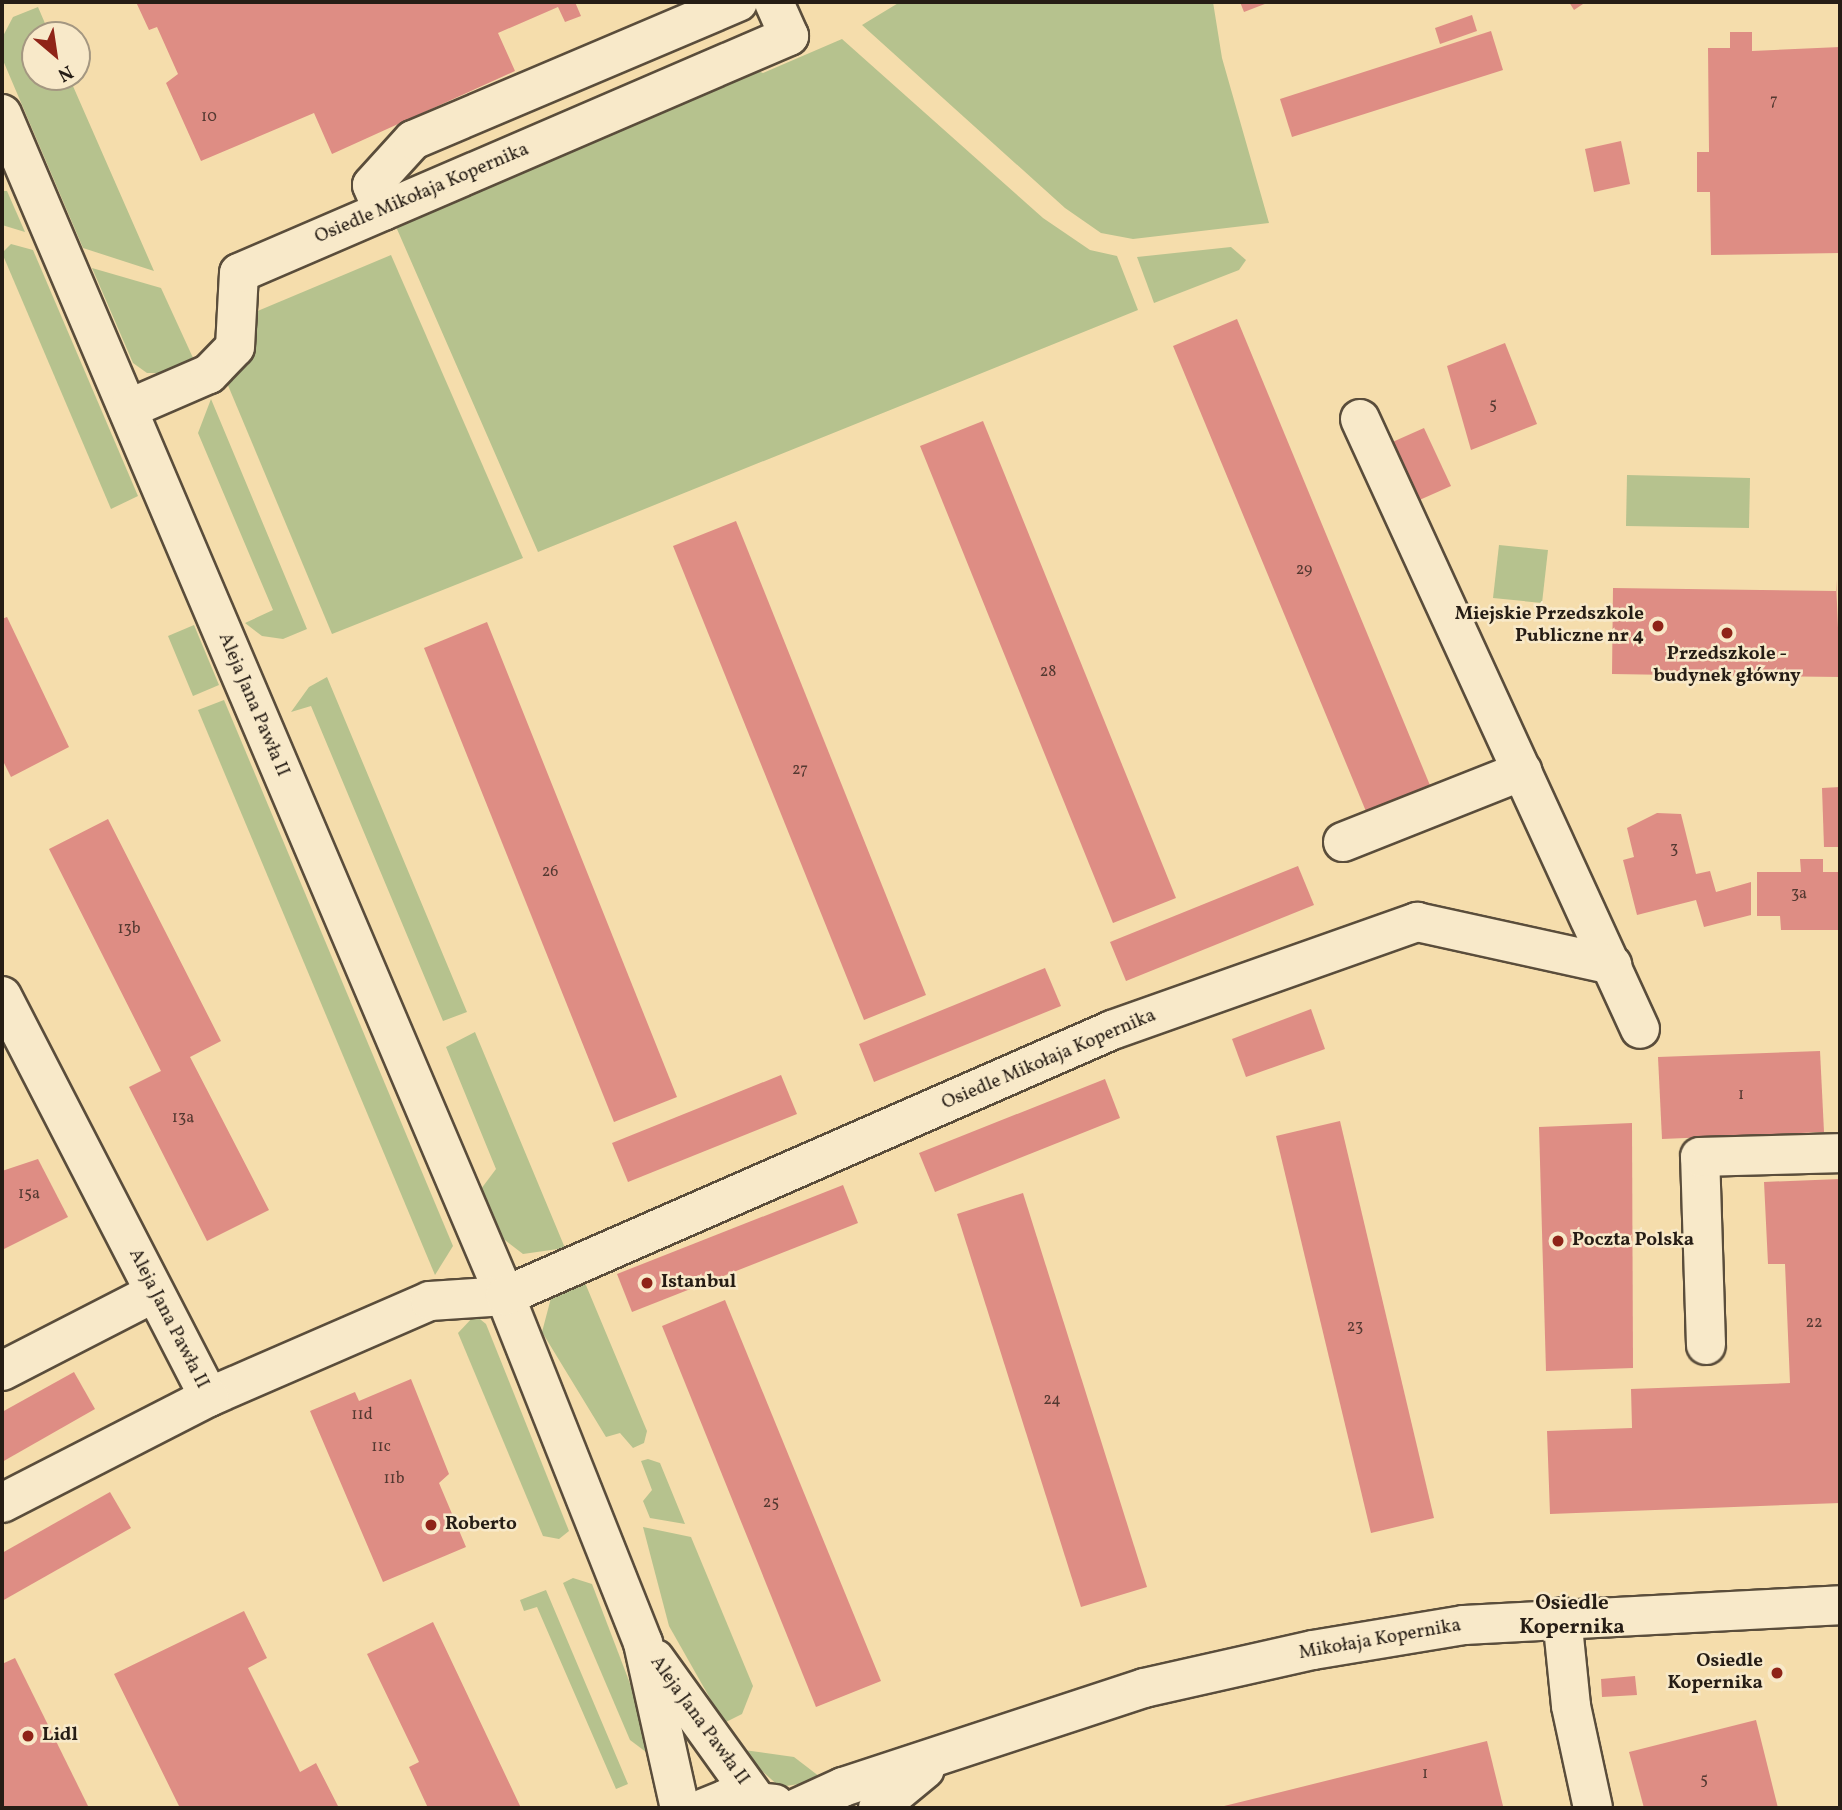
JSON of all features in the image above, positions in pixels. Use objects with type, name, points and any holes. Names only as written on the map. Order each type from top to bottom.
[{"type":"street","points":[[383,211],[372,186],[414,140],[738,2]]},
{"type":"street","name":"Osiedle Mikołaja Kopernika","points":[[128,409],[209,374],[235,347],[239,272],[789,36],[774,2]]},
{"type":"street","name":"Aleja Jana Pawła II","points":[[2,114],[505,1296],[643,1643],[680,1808]]},
{"type":"street","points":[[1360,419],[1640,1029]]},
{"type":"street","points":[[1343,842],[1522,771]]},
{"type":"street","name":"Osiedle Mikołaja Kopernika","points":[[505,1296],[1112,1030],[1417,922],[1612,965]]},
{"type":"street","name":"Aleja Jana Pawła II","points":[[2,996],[209,1397],[430,1301],[505,1296]]},
{"type":"street","points":[[1706,1345],[1700,1157],[1840,1153]]},
{"type":"street","points":[[2,1371],[154,1293]]},
{"type":"street","points":[[2,1503],[209,1397]]},
{"type":"street","name":"Mikołaja Kopernika","points":[[797,1808],[843,1787],[934,1761],[1144,1688],[1313,1650],[1464,1625],[1562,1617],[1840,1605]]},
{"type":"street","points":[[1562,1617],[1572,1706],[1593,1808]]},
{"type":"street","name":"Aleja Jana Pawła II","points":[[643,1643],[769,1803]]},
{"type":"street","name":"Mikołaja Kopernika","points":[[878,1808],[934,1761]]},
{"type":"street","points":[[704,1808],[769,1803]]},
{"type":"green space","points":[[900,2],[1213,2],[1222,58],[1269,223],[1133,239],[1101,233],[1065,208],[862,25]]},
{"type":"green space","points":[[38,7],[44,21],[21,21],[21,91],[75,91],[154,271],[83,248],[2,58],[2,38],[13,17]]},
{"type":"green space","points":[[842,39],[1043,218],[1090,250],[1117,256],[1138,310],[538,552],[390,213],[738,63],[763,73]]},
{"type":"green space","points":[[2,191],[7,191],[25,232],[2,225]]},
{"type":"green space","points":[[11,244],[33,250],[138,496],[111,509],[2,253]]},
{"type":"green space","points":[[1231,247],[1246,260],[1239,270],[1154,303],[1137,257]]},
{"type":"green space","points":[[391,255],[523,558],[332,634],[227,383],[253,313]]},
{"type":"green space","points":[[92,268],[161,288],[194,360],[161,373],[147,373],[133,363]]},
{"type":"green space","points":[[211,399],[307,629],[283,639],[262,636],[245,623],[273,610],[198,433]]},
{"type":"green space","points":[[1627,475],[1750,478],[1749,528],[1626,526]]},
{"type":"green space","points":[[1499,545],[1548,550],[1542,603],[1493,598]]},
{"type":"green space","points":[[194,625],[219,685],[193,696],[168,636]]},
{"type":"green space","points":[[327,677],[467,1012],[443,1021],[311,706],[291,712],[309,687]]},
{"type":"green space","points":[[224,700],[453,1246],[435,1275],[198,710]]},
{"type":"green space","points":[[475,1032],[565,1248],[523,1254],[501,1237],[481,1189],[496,1169],[446,1047]]},
{"type":"green space","points":[[583,1278],[647,1431],[644,1443],[633,1448],[620,1433],[606,1437],[542,1332],[551,1298]]},
{"type":"green space","points":[[475,1315],[486,1324],[569,1531],[559,1539],[543,1536],[458,1333]]},
{"type":"green space","points":[[648,1459],[660,1463],[685,1524],[650,1518],[643,1501],[652,1490],[641,1461]]},
{"type":"green space","points":[[643,1527],[691,1537],[753,1686],[742,1714],[724,1723],[669,1626]]},
{"type":"green space","points":[[573,1578],[592,1584],[655,1749],[646,1752],[630,1740],[563,1583]]},
{"type":"green space","points":[[546,1590],[628,1784],[616,1789],[537,1607],[524,1611],[520,1600]]},
{"type":"green space","points":[[737,1749],[794,1757],[824,1780],[780,1787]]},
{"type":"building","points":[[136,2],[575,2],[581,16],[565,22],[558,7],[498,33],[515,71],[332,154],[314,113],[201,161],[166,83],[178,74],[157,27],[149,30]]},
{"type":"building","points":[[1240,2],[1270,2],[1244,12]]},
{"type":"building","points":[[1569,2],[1586,2],[1574,10]]},
{"type":"building","points":[[1472,15],[1477,31],[1440,44],[1435,28]]},
{"type":"building","points":[[1491,31],[1503,70],[1292,137],[1280,99]]},
{"type":"building","points":[[1730,32],[1752,32],[1752,51],[1840,47],[1840,253],[1711,255],[1710,192],[1697,192],[1697,152],[1709,152],[1708,48],[1730,48]]},
{"type":"building","points":[[1621,141],[1630,184],[1594,192],[1585,149]]},
{"type":"building","points":[[1237,319],[1434,795],[1370,821],[1173,346]]},
{"type":"building","points":[[1505,343],[1537,424],[1471,450],[1447,366]]},
{"type":"building","points":[[983,421],[1176,898],[1113,923],[920,446]]},
{"type":"building","points":[[1424,428],[1451,486],[1415,502],[1388,444]]},
{"type":"building","points":[[736,521],[926,995],[864,1020],[673,546]]},
{"type":"building","name":"Przedszkole - budynek główny","points":[[1836,579],[1840,677],[1697,675],[1697,681],[1674,681],[1674,675],[1612,674],[1613,588],[1836,591]]},
{"type":"building","points":[[7,617],[69,747],[11,777],[2,759],[2,619]]},
{"type":"building","points":[[487,622],[677,1097],[614,1122],[424,648]]},
{"type":"building","points":[[1840,787],[1840,847],[1824,847],[1822,788]]},
{"type":"building","points":[[1657,813],[1681,814],[1696,874],[1710,871],[1716,892],[1751,882],[1751,915],[1704,927],[1696,900],[1637,915],[1623,860],[1634,857],[1627,828]]},
{"type":"building","points":[[108,819],[221,1041],[190,1057],[269,1210],[207,1241],[129,1087],[161,1071],[49,849]]},
{"type":"building","points":[[1800,859],[1823,859],[1823,872],[1840,872],[1840,930],[1781,930],[1780,916],[1757,916],[1757,872],[1801,872]]},
{"type":"building","points":[[1298,866],[1314,905],[1126,981],[1110,942]]},
{"type":"building","points":[[1045,968],[1061,1006],[874,1082],[859,1044]]},
{"type":"building","points":[[1311,1009],[1325,1049],[1246,1077],[1232,1039]]},
{"type":"building","points":[[1820,1051],[1824,1132],[1662,1139],[1658,1057]]},
{"type":"building","points":[[781,1075],[797,1114],[628,1182],[612,1143]]},
{"type":"building","points":[[1105,1079],[1120,1118],[935,1192],[919,1153]]},
{"type":"building","points":[[1340,1121],[1434,1518],[1371,1533],[1276,1136]]},
{"type":"building","points":[[1632,1123],[1633,1368],[1546,1371],[1539,1127]]},
{"type":"building","points":[[38,1159],[68,1217],[2,1250],[2,1171]]},
{"type":"building","points":[[1840,1179],[1840,1503],[1550,1514],[1547,1431],[1632,1428],[1631,1389],[1790,1383],[1785,1264],[1768,1264],[1764,1182]]},
{"type":"building","points":[[843,1185],[858,1223],[632,1312],[617,1274]]},
{"type":"building","points":[[1023,1193],[1147,1587],[1081,1607],[957,1214]]},
{"type":"building","points":[[725,1300],[881,1681],[816,1707],[662,1326]]},
{"type":"building","points":[[74,1372],[95,1409],[2,1462],[2,1412]]},
{"type":"building","points":[[411,1379],[449,1474],[439,1483],[466,1547],[383,1582],[310,1411],[355,1392],[359,1401]]},
{"type":"building","points":[[110,1492],[131,1528],[2,1601],[2,1553]]},
{"type":"building","points":[[244,1611],[267,1658],[248,1668],[300,1772],[316,1763],[339,1808],[180,1808],[114,1674]]},
{"type":"building","points":[[433,1622],[521,1808],[428,1808],[409,1767],[419,1762],[367,1654]]},
{"type":"building","name":"Lidl","points":[[15,1658],[89,1808],[2,1808],[2,1664]]},
{"type":"building","points":[[1635,1676],[1637,1695],[1602,1697],[1601,1679]]},
{"type":"building","points":[[1756,1720],[1778,1808],[1644,1808],[1629,1752]]},
{"type":"building","points":[[1487,1741],[1503,1806],[1220,1808],[1220,1807]]},
{"type":"place","name":"Miejskie Przedszkole Publiczne nr 4","points":[[1658,626]]},
{"type":"place","name":"Przedszkole - budynek główny","points":[[1727,633]]},
{"type":"place","name":"Poczta Polska","points":[[1558,1241]]},
{"type":"place","name":"Istanbul","points":[[647,1283]]},
{"type":"place","name":"Roberto","points":[[431,1525]]},
{"type":"place","name":"Osiedle Kopernika","points":[[1777,1673]]},
{"type":"place","name":"Lidl","points":[[28,1736]]},
{"type":"district","name":"Osiedle Kopernika","points":[[1572,1616]]}]
